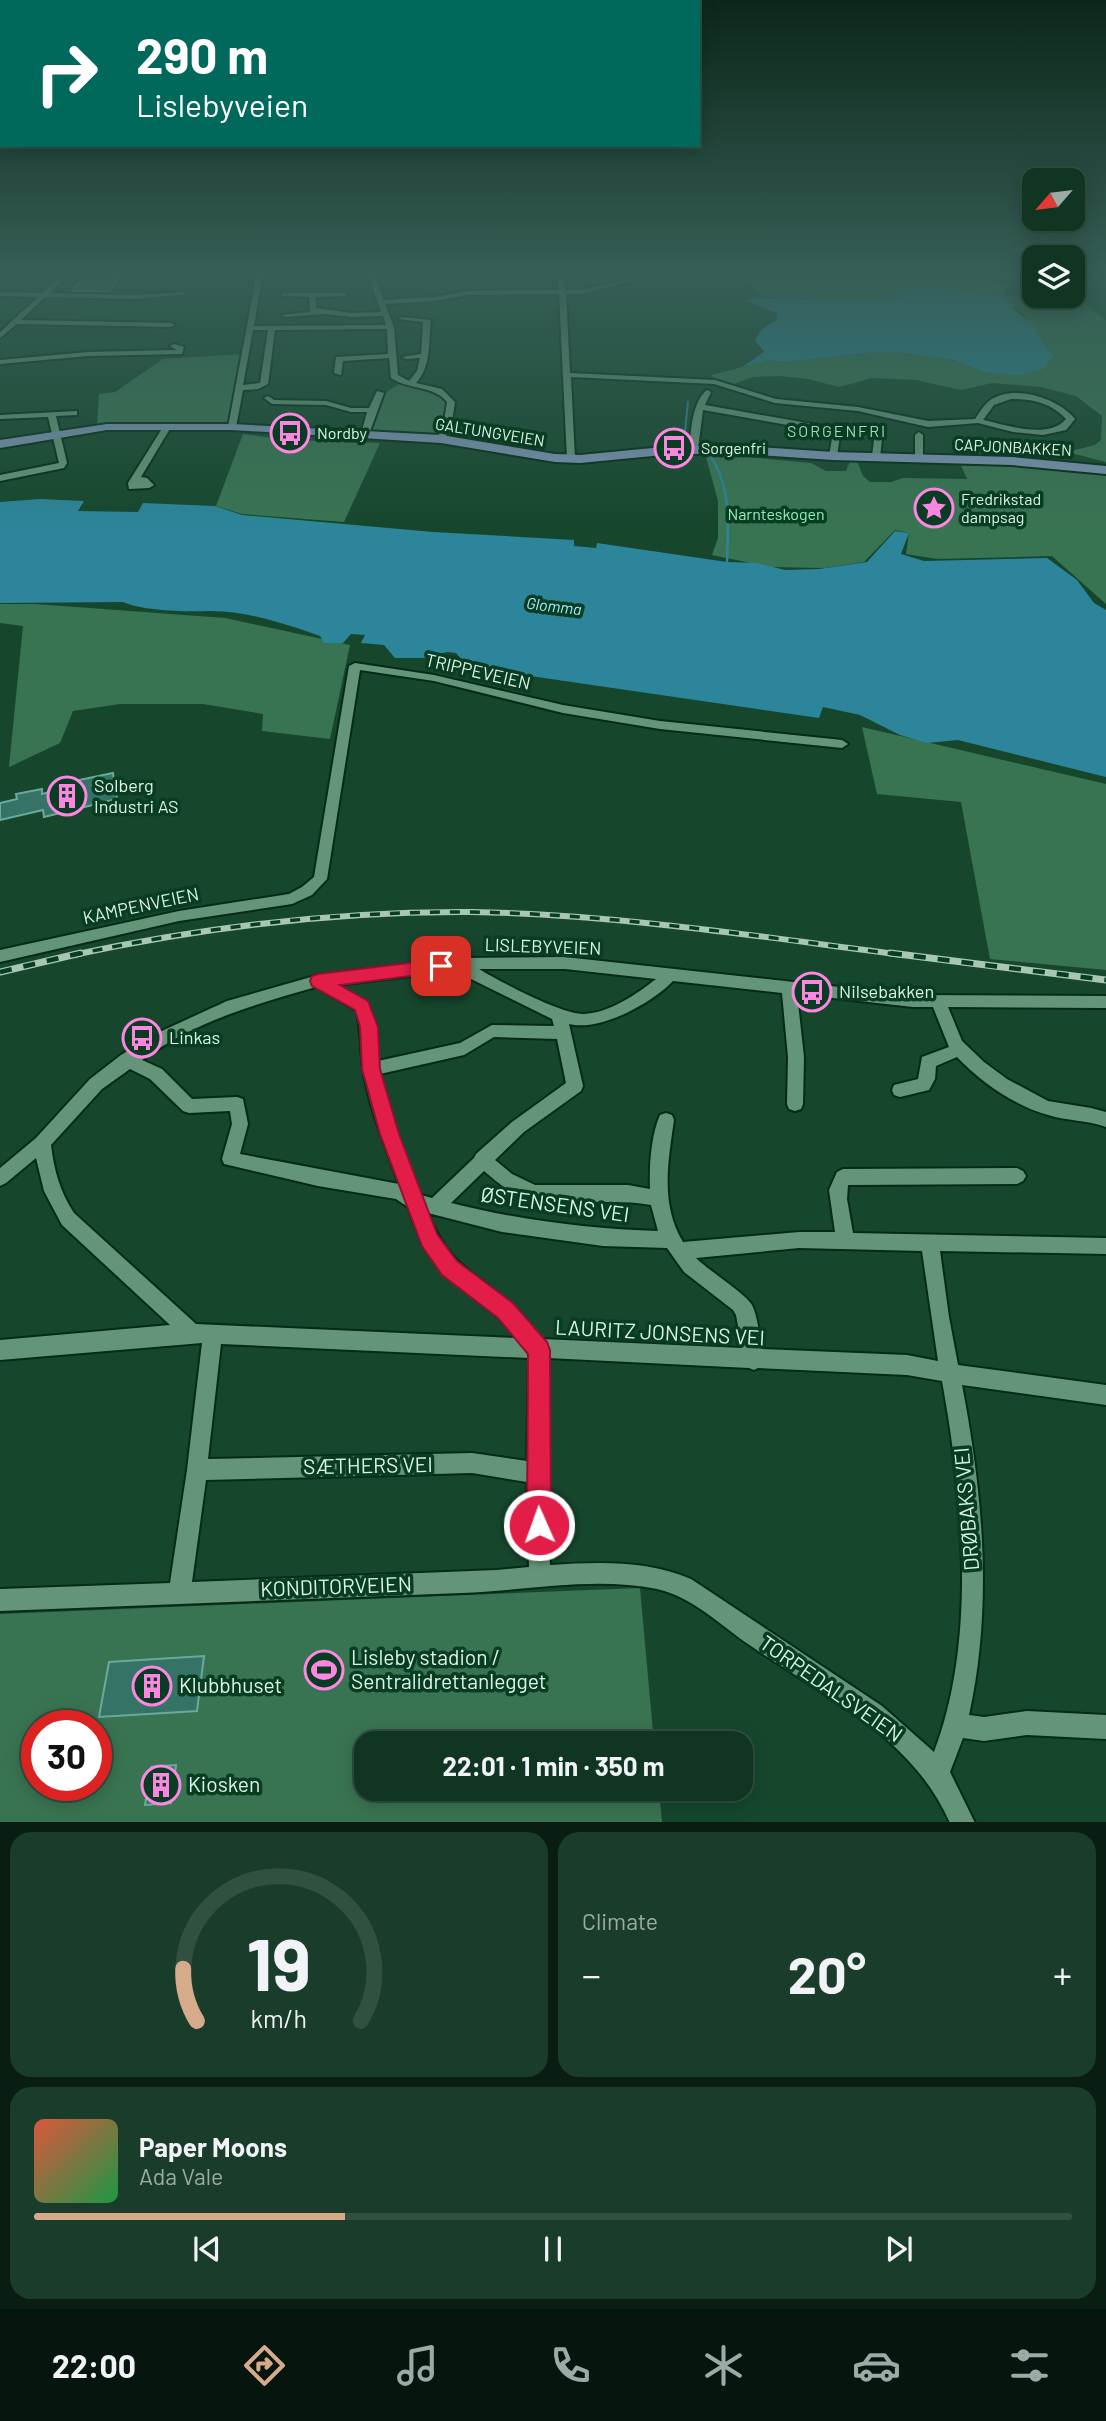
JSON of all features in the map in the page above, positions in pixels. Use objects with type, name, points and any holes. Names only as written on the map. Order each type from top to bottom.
[{"type":"main road","name":"GALTUNGVEIEN","points":[[0,443],[107,427],[232,427],[441,439],[539,457],[571,459],[694,449],[919,458]]},
{"type":"main road","name":"CAPJONBAKKEN","points":[[919,458],[1012,461],[1106,470]]},
{"type":"street","points":[[0,362],[55,357]]},
{"type":"street","points":[[232,427],[244,357]]},
{"type":"street","points":[[239,388],[264,384],[268,357]]},
{"type":"street","points":[[338,373],[339,359],[373,357]]},
{"type":"street","points":[[391,357],[394,376],[411,384],[440,391],[451,402],[441,439]]},
{"type":"street","points":[[411,384],[420,374],[424,357]]},
{"type":"street","points":[[566,357],[571,459]]},
{"type":"street","points":[[567,376],[694,379],[724,383],[789,404],[858,409],[916,423],[952,424],[978,421],[1043,432],[1068,425],[1071,419],[1064,410],[1052,404],[1016,397],[991,403],[978,421]]},
{"type":"street","points":[[694,449],[706,392]]},
{"type":"street","points":[[365,434],[380,393]]},
{"type":"street","points":[[268,398],[272,402],[326,403],[351,410],[372,410]]},
{"type":"street","points":[[701,407],[838,431],[833,456]]},
{"type":"street","points":[[0,416],[74,413]]},
{"type":"street","points":[[0,478],[61,466],[63,463],[52,415]]},
{"type":"street","points":[[136,480],[167,426]]},
{"type":"street","points":[[919,435],[919,458]]},
{"type":"street","points":[[876,457],[878,439]]},
{"type":"street","name":"TRIPPEVEIEN","points":[[292,899],[307,891],[320,879],[355,666],[434,678],[563,709],[648,723],[842,744]]},
{"type":"street","name":"KAMPENVEIEN","points":[[0,956],[179,916],[292,899]]},
{"type":"street","points":[[460,964],[476,975],[559,1015],[577,1020],[590,1018],[653,991],[669,975]]},
{"type":"street","name":"LISLEBYVEIEN","points":[[0,1178],[42,1143],[96,1084],[158,1040],[232,1005],[318,981],[460,964],[565,964],[913,1001],[1106,1002]]},
{"type":"street","points":[[318,981],[362,1006],[369,1027],[371,1069],[389,1134],[439,1255],[457,1274],[505,1310],[539,1350],[537,1473],[540,1576]]},
{"type":"street","points":[[789,986],[796,1057],[795,1104]]},
{"type":"street","points":[[939,1001],[959,1050],[1008,1087],[1038,1104],[1057,1110],[1083,1111],[1106,1120]]},
{"type":"street","points":[[436,1206],[518,1127],[575,1086],[559,1015]]},
{"type":"street","points":[[371,1069],[464,1049],[492,1031],[562,1033]]},
{"type":"street","points":[[900,1090],[923,1085],[927,1079],[925,1068],[928,1062],[959,1050]]},
{"type":"street","name":"ØSTENSENS VEI","points":[[127,1060],[156,1074],[189,1105],[237,1104],[240,1124],[230,1159],[400,1192],[415,1202],[492,1222],[675,1245],[845,1240],[1106,1246]]},
{"type":"street","points":[[666,1120],[659,1162],[657,1198],[660,1219],[675,1245],[704,1281],[740,1304],[745,1311],[754,1360]]},
{"type":"street","points":[[42,1143],[47,1176],[55,1200],[68,1219],[202,1335],[197,1470],[179,1593]]},
{"type":"street","points":[[482,1159],[506,1180],[534,1193],[628,1193],[657,1198]]},
{"type":"street","points":[[845,1240],[838,1192],[840,1181],[844,1177],[1017,1176]]},
{"type":"street","name":"DRØBAKS VEI","points":[[930,1243],[971,1514],[973,1550],[969,1639],[946,1755],[937,1773]]},
{"type":"street","name":"LAURITZ JONSENS VEI","points":[[0,1350],[202,1335],[907,1365],[979,1378],[1106,1395]]},
{"type":"street","name":"SÆTHERS VEI","points":[[197,1470],[472,1463],[537,1473]]},
{"type":"street","name":"KONDITORVEIEN","points":[[0,1600],[497,1581],[540,1576],[651,1577],[672,1583]]},
{"type":"street","name":"TORPEDALSVEIEN","points":[[672,1583],[710,1603],[879,1717],[907,1741],[937,1773],[963,1822]]},
{"type":"street","points":[[953,1725],[984,1728],[1027,1723],[1106,1727]]},
{"type":"green space","points":[[242,357],[230,426],[97,426],[99,394],[115,392],[163,359]]},
{"type":"green space","points":[[830,357],[931,357],[953,360],[984,372],[1025,357],[1106,357],[1106,462],[1067,452],[1095,445],[1101,440],[1102,416],[1076,396],[1041,387],[992,383],[961,390],[916,380],[872,378],[839,387],[781,376],[753,377],[733,384],[716,380],[711,375],[769,360],[786,362]]},
{"type":"green space","points":[[401,383],[436,391],[448,402],[439,434],[431,436],[369,431],[382,395]]},
{"type":"green space","points":[[243,434],[288,440],[380,443],[344,522],[242,514],[216,506]]},
{"type":"green space","name":"Narnteskogen","points":[[705,453],[811,463],[826,471],[846,471],[851,459],[856,459],[863,476],[870,482],[891,482],[903,478],[967,479],[959,461],[1106,471],[1106,604],[1052,556],[937,559],[906,554],[909,533],[895,530],[864,562],[825,568],[770,567],[712,555],[718,538],[718,501]]},
{"type":"green space","points":[[0,604],[35,604],[225,618],[350,645],[330,739],[262,731],[263,714],[203,704],[120,704],[73,711],[60,743],[9,767],[23,626],[0,623]]},
{"type":"green space","points":[[862,727],[1106,784],[1106,970],[990,959],[961,802],[877,794]]},
{"type":"green space","name":"Lisleby stadion / Sentralidrettanlegget","points":[[640,1588],[653,1731],[354,1731],[354,1801],[660,1801],[662,1822],[0,1822],[0,1614]]},
{"type":"water","points":[[757,357],[830,357],[786,362],[769,360],[742,367]]},
{"type":"water","points":[[931,357],[1052,357],[1043,369],[1018,375],[984,372],[953,360]]},
{"type":"water","name":"Glomma","points":[[40,499],[84,501],[78,511],[138,512],[143,503],[215,506],[242,515],[433,532],[574,540],[574,546],[596,548],[597,543],[727,562],[757,563],[785,570],[819,569],[867,562],[895,531],[909,533],[901,554],[924,561],[1047,558],[1077,580],[1094,603],[1106,610],[1106,777],[958,740],[927,743],[900,735],[860,715],[823,707],[819,718],[468,667],[456,653],[447,652],[424,658],[395,658],[384,645],[361,643],[365,635],[351,634],[343,643],[324,643],[320,636],[307,631],[236,613],[165,610],[123,602],[0,603],[0,502]]},
{"type":"building","name":"Solberg Industri AS","points":[[113,773],[117,799],[44,817],[43,810],[0,820],[0,803],[17,799],[16,794],[42,789],[42,794],[79,785],[79,780]]},
{"type":"building","name":"Klubbhuset","points":[[204,1656],[197,1711],[112,1716],[112,1710],[100,1710],[109,1662]]},
{"type":"building","name":"Kiosken","points":[[176,1765],[171,1803],[145,1805],[151,1767]]},
{"type":"waterway","points":[[684,441],[688,402]]},
{"type":"waterway","points":[[710,455],[725,493],[728,520],[727,562]]},
{"type":"railway","points":[[73,955],[221,929],[321,918],[421,912],[580,917],[904,955]]},
{"type":"railway","points":[[0,972],[81,953]]},
{"type":"railway","points":[[890,953],[1106,980]]},
{"type":"place","name":"Nordby","points":[[290,433]]},
{"type":"place","name":"Sorgenfri","points":[[674,448]]},
{"type":"place","name":"Fredrikstad dampsag","points":[[934,508]]},
{"type":"place","name":"Solberg Industri AS","points":[[67,796]]},
{"type":"place","name":"Nilsebakken","points":[[812,992]]},
{"type":"place","name":"Linkas","points":[[142,1038]]},
{"type":"place","name":"Lisleby stadion / Sentralidrettanlegget","points":[[324,1670]]},
{"type":"place","name":"Klubbhuset","points":[[152,1686]]},
{"type":"place","name":"Kiosken","points":[[161,1785]]},
{"type":"district","name":"SORGENFRI","points":[[837,431]]},
{"type":"route","points":[[441,966],[318,981],[362,1006],[369,1027],[371,1069],[389,1134],[429,1240],[450,1268],[518,1322],[539,1350],[539,1525]]}]
